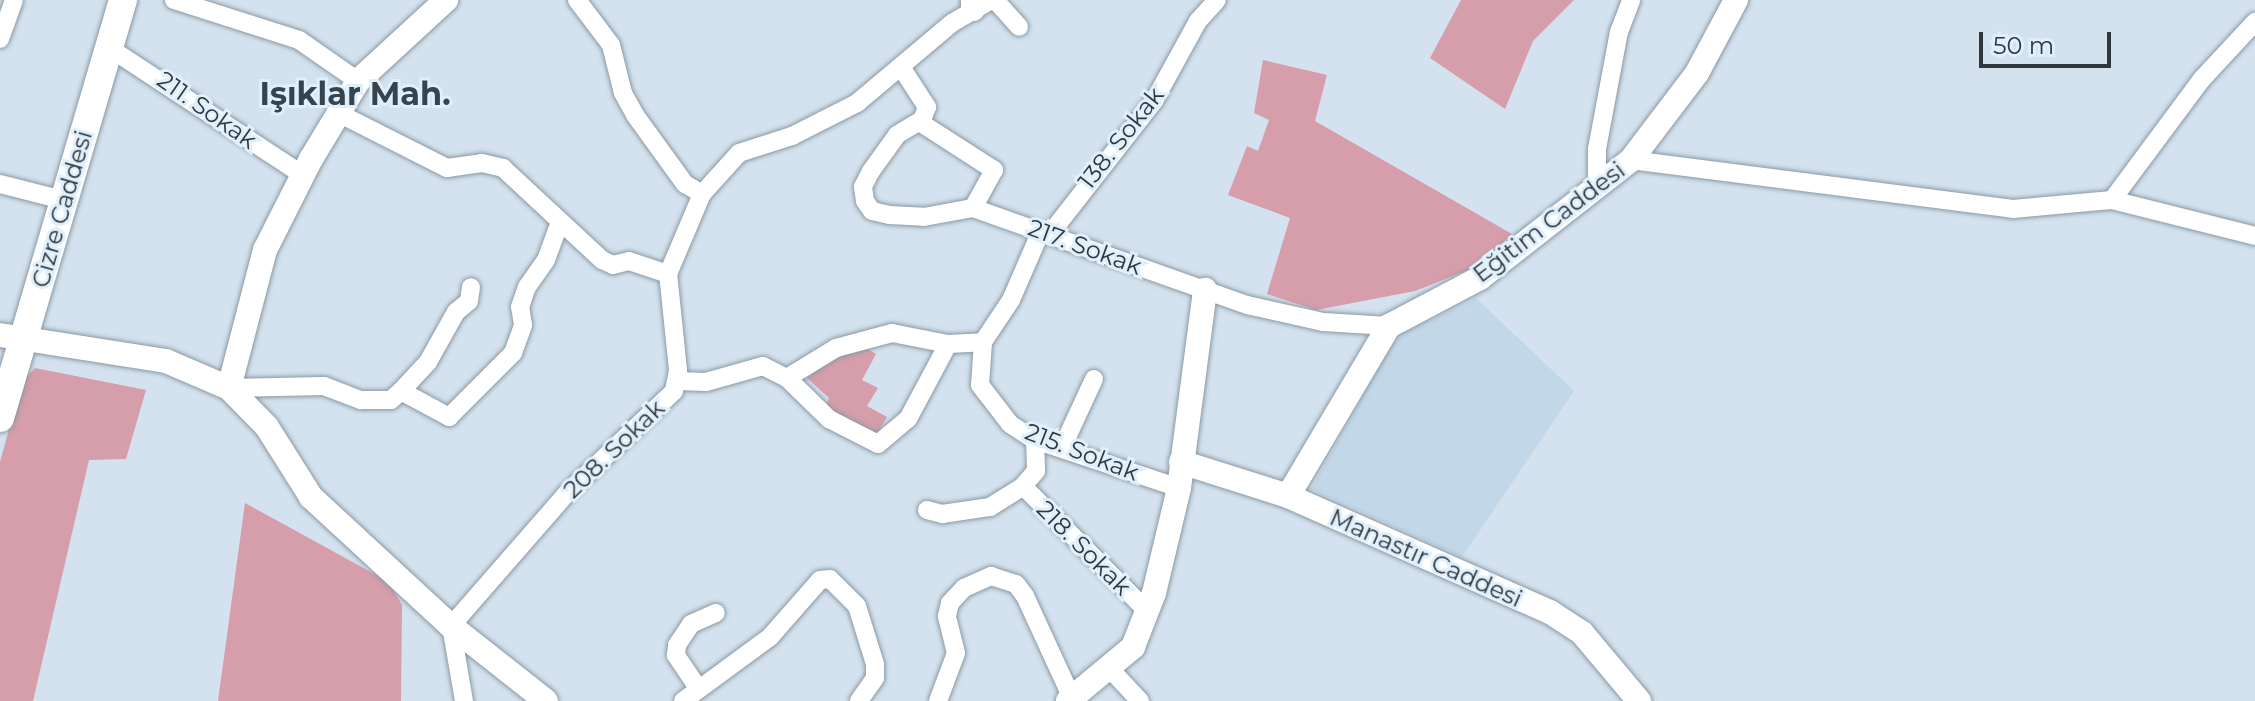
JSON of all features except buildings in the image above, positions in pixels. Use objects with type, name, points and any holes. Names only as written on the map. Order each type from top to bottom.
[{"type":"main road","name":"Cizre Caddesi","points":[[0,418],[12,338],[63,200],[111,49],[123,0]]},
{"type":"street","points":[[0,39],[14,0]]},
{"type":"street","points":[[174,0],[299,40],[358,81]]},
{"type":"street","points":[[229,388],[265,250],[303,175],[358,81],[446,0]]},
{"type":"street","points":[[577,0],[611,45],[623,93],[635,115],[685,184],[702,194]]},
{"type":"street","name":"138. Sokak","points":[[1046,232],[1154,101],[1198,21],[1217,0]]},
{"type":"street","points":[[1597,184],[1597,149],[1619,32],[1631,0]]},
{"type":"street","name":"Eğitim Caddesi","points":[[1389,326],[1480,278],[1631,160],[1697,73],[1736,0]]},
{"type":"street","points":[[983,2],[1019,27]]},
{"type":"street","name":"208. Sokak","points":[[451,626],[566,494],[674,391],[678,381],[668,274],[702,194],[739,153],[825,122],[983,2]]},
{"type":"street","points":[[2112,200],[2202,79],[2255,22]]},
{"type":"street","name":"211. Sokak","points":[[111,49],[303,175]]},
{"type":"street","points":[[901,67],[927,107],[920,121],[897,135],[871,171],[863,187],[865,201],[872,211],[924,217],[973,208],[994,170],[920,121]]},
{"type":"street","points":[[340,114],[447,168],[482,163],[503,168],[602,260],[613,265],[629,261],[668,274]]},
{"type":"street","points":[[1631,160],[2013,209],[2112,200],[2255,236]]},
{"type":"street","points":[[0,184],[63,200]]},
{"type":"street","name":"217. Sokak","points":[[973,208],[1205,290],[1323,322],[1389,326]]},
{"type":"street","points":[[401,391],[449,417],[507,361],[523,325],[520,307],[527,287],[546,260],[560,222]]},
{"type":"street","name":"215. Sokak","points":[[1046,232],[1011,300],[983,342],[980,385],[1010,424],[1035,440],[1179,488]]},
{"type":"street","points":[[229,388],[324,386],[361,400],[391,400],[428,362],[456,312],[469,301],[471,287]]},
{"type":"street","points":[[938,701],[956,653],[947,616],[950,603],[964,588],[991,576],[1016,584],[1025,596],[1070,700],[1133,647],[1148,612],[1179,488],[1205,290]]},
{"type":"street","points":[[1288,496],[1389,326]]},
{"type":"street","points":[[787,378],[836,348],[892,333],[948,344],[983,342]]},
{"type":"street","points":[[12,338],[166,361],[229,388],[267,427],[311,497],[451,626],[546,701]]},
{"type":"street","points":[[678,381],[706,382],[763,366],[787,378],[829,419],[878,444],[908,419],[948,344]]},
{"type":"street","points":[[1062,448],[1094,379]]},
{"type":"street","name":"218. Sokak","points":[[1035,440],[1036,471],[1023,486],[1148,612]]},
{"type":"street","name":"Manastır Caddesi","points":[[1181,462],[1288,496],[1550,612],[1582,633],[1639,701]]},
{"type":"street","points":[[927,510],[942,514],[990,507],[1023,486]]},
{"type":"street","points":[[683,701],[770,637],[820,580],[830,579],[857,606],[875,664],[875,678],[859,701]]},
{"type":"street","points":[[698,688],[676,655],[677,645],[691,624],[716,613]]},
{"type":"street","points":[[451,626],[464,701]]},
{"type":"street","points":[[1110,669],[1140,701]]},
{"type":"shaded area","points":[[1461,0],[1574,0],[1533,41],[1505,109],[1430,58]]},
{"type":"shaded area","points":[[1263,60],[1327,75],[1315,121],[1512,234],[1478,266],[1415,291],[1316,310],[1267,294],[1290,218],[1228,195],[1247,146],[1258,151],[1269,120],[1254,113]]},
{"type":"shaded area","points":[[1476,298],[1574,391],[1462,557],[1311,489],[1387,353],[1404,333]]},
{"type":"shaded area","points":[[866,348],[876,354],[862,380],[878,388],[867,406],[887,417],[875,437],[826,407],[829,398],[807,378],[833,355]]},
{"type":"shaded area","points":[[35,368],[146,390],[126,459],[89,460],[33,701],[0,701],[0,462],[22,382]]},
{"type":"shaded area","points":[[245,503],[389,582],[402,605],[401,701],[218,701]]},
{"type":"district","name":"Işıklar Mah.","points":[[355,94]]}]
